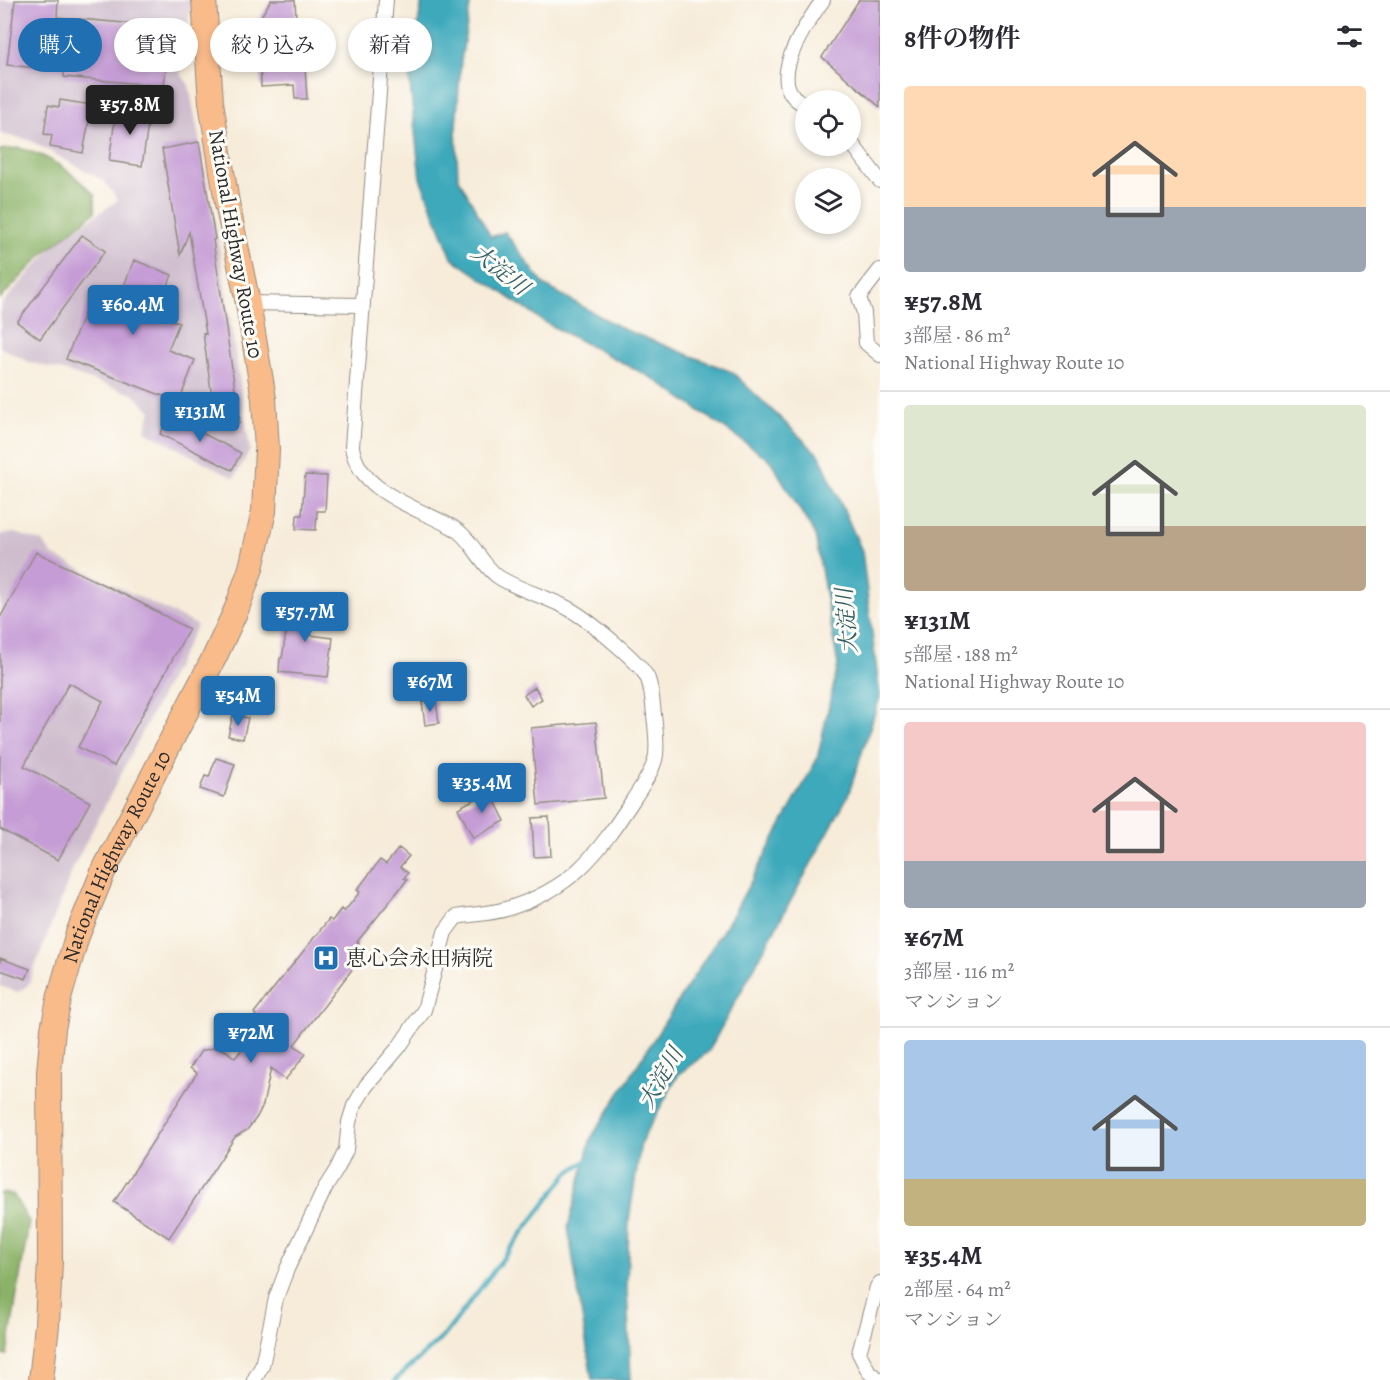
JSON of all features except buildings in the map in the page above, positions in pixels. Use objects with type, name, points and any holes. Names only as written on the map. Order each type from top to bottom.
[{"type":"highway","name":"National Highway Route 10","points":[[41,1380],[50,1261],[49,1072],[53,1029],[60,995],[77,936],[103,872],[215,656],[237,608],[251,568],[264,511],[267,450],[264,399],[248,303],[227,203],[211,102],[204,0]]},
{"type":"street","points":[[254,1380],[262,1366],[276,1298],[287,1269],[325,1188],[338,1169],[346,1150],[349,1122],[354,1106],[366,1086],[399,1047],[424,1010],[445,932],[456,917],[504,910],[541,897],[561,885],[586,863],[607,839],[649,774],[655,761],[657,747],[652,693],[647,677],[634,661],[570,609],[496,576],[457,530],[379,488],[360,470],[353,458],[361,305],[386,0]]},
{"type":"street","points":[[795,98],[791,96],[787,85],[787,65],[798,39],[823,0]]},
{"type":"street","points":[[861,156],[880,181]]},
{"type":"street","points":[[880,270],[859,297],[864,313],[866,343],[880,355]]},
{"type":"street","points":[[248,303],[361,305]]},
{"type":"street","points":[[879,1380],[869,1372],[859,1353],[880,1283]]},
{"type":"shaded area","points":[[0,0],[192,0],[189,18],[114,18],[114,72],[180,72],[189,85],[218,240],[250,450],[234,478],[145,431],[151,411],[133,394],[29,362],[0,347],[0,306],[57,242],[118,200],[104,181],[29,140],[0,134]]},
{"type":"shaded area","points":[[15,533],[43,542],[52,555],[197,625],[74,866],[28,985],[18,992],[0,986],[0,534]]},
{"type":"green space","points":[[19,148],[51,160],[78,179],[95,195],[95,212],[44,253],[0,299],[0,150]]},
{"type":"green space","points":[[0,1193],[13,1194],[29,1222],[7,1355],[0,1355]]},
{"type":"water","name":"大淀川","points":[[422,0],[471,0],[461,61],[456,127],[458,177],[491,237],[505,232],[544,285],[623,329],[732,372],[820,456],[862,551],[880,697],[848,796],[708,1052],[679,1074],[641,1142],[629,1220],[627,1288],[631,1380],[592,1380],[568,1227],[591,1138],[732,916],[817,759],[838,665],[815,535],[770,460],[652,378],[546,323],[452,258],[420,178],[409,75],[410,72],[432,72],[432,18],[419,18]]},
{"type":"waterway","points":[[395,1380],[444,1336],[568,1173],[590,1158]]},
{"type":"place","name":"恵心会永田病院","points":[[326,958]]}]
